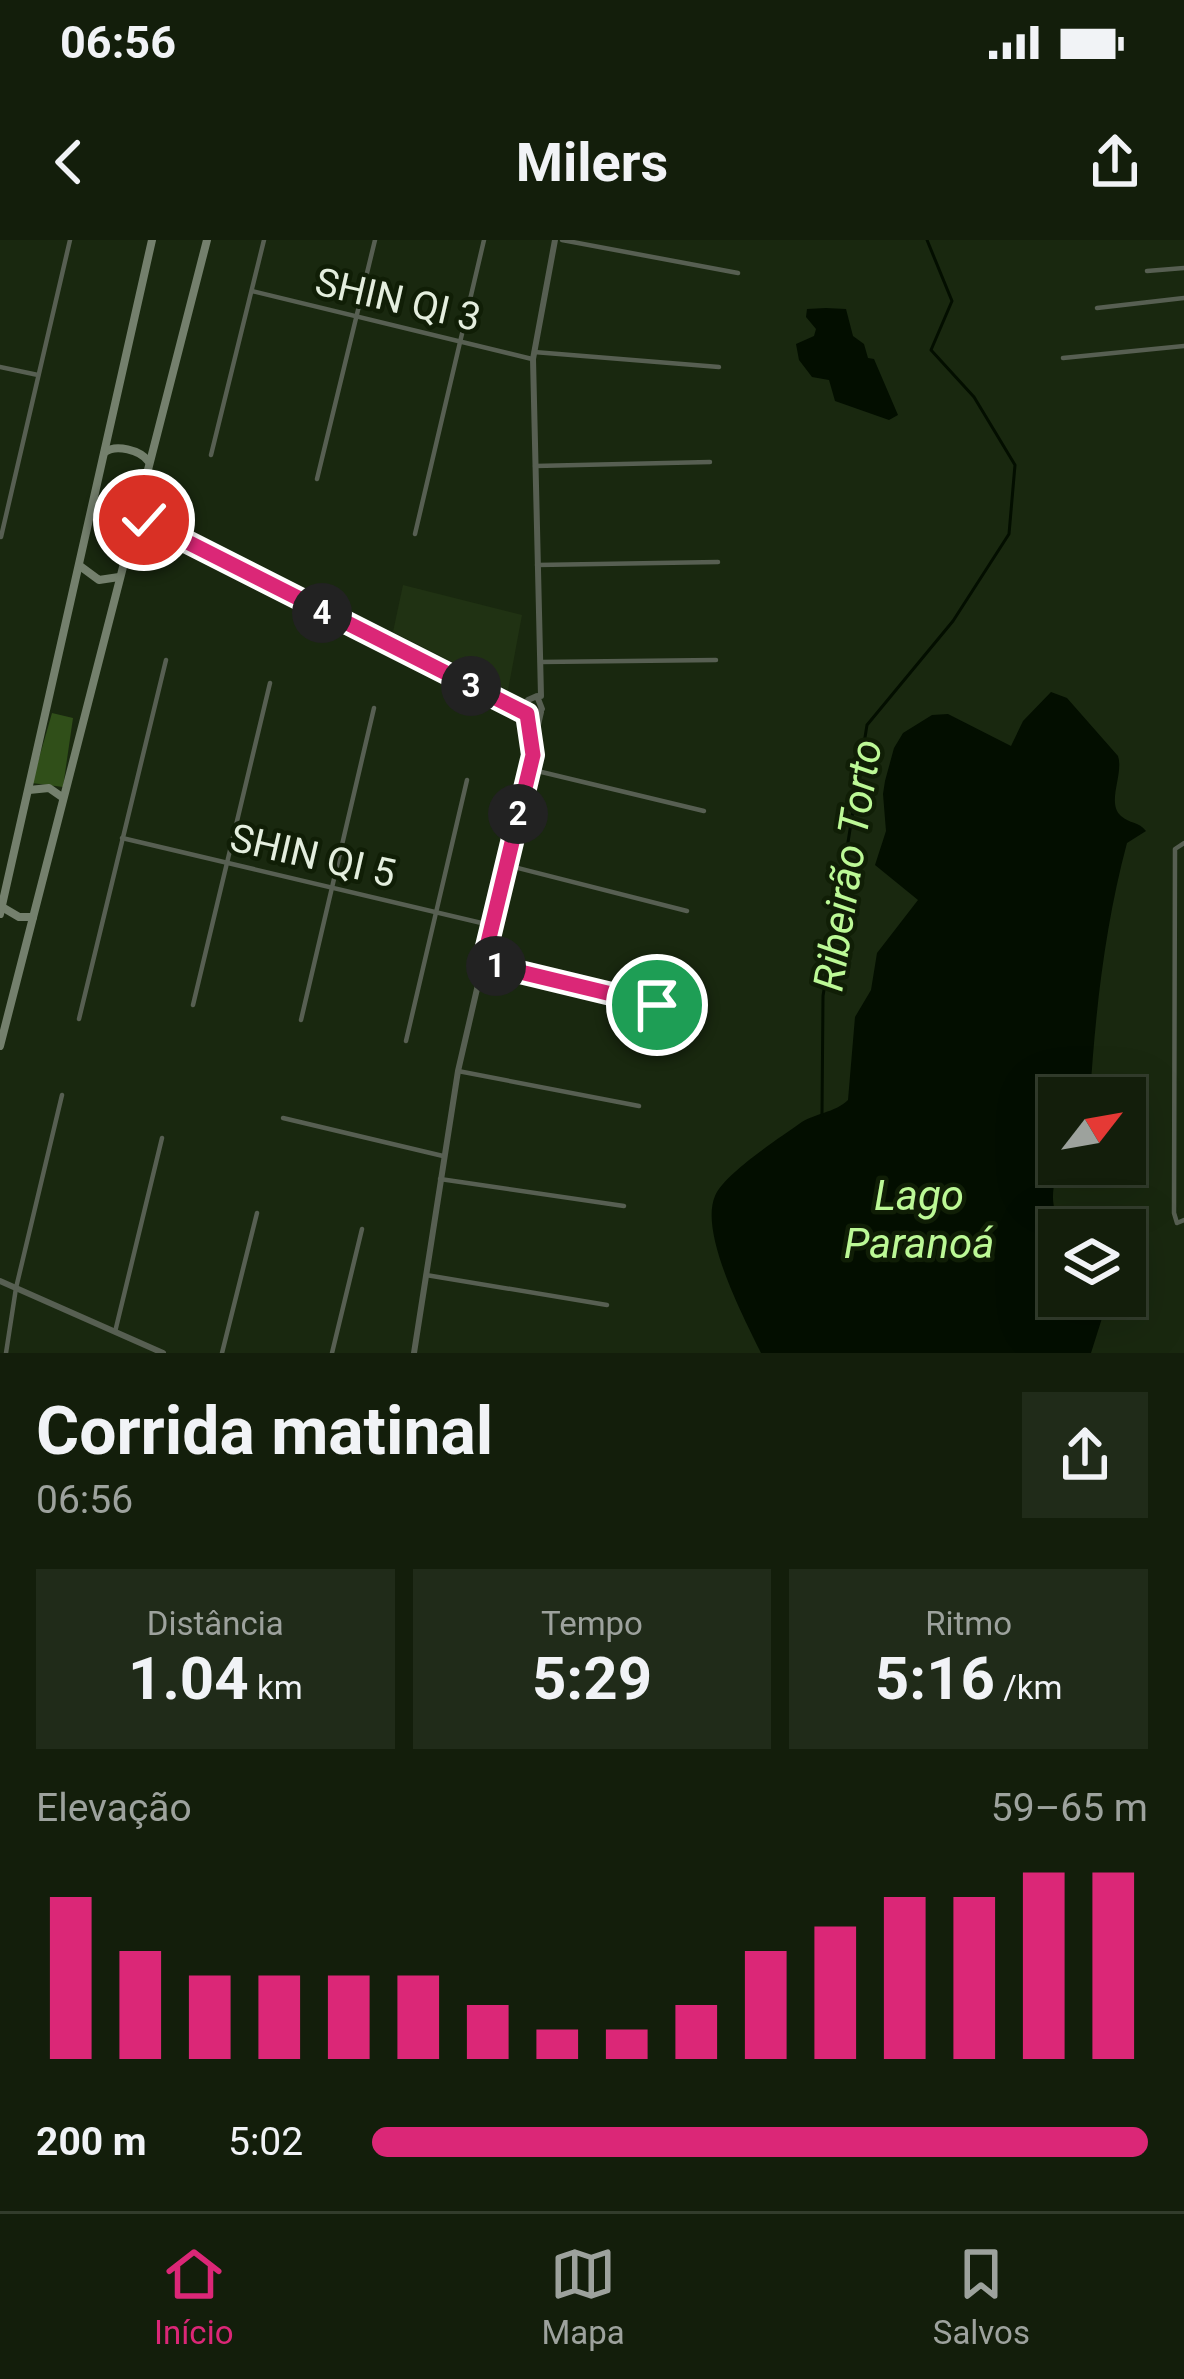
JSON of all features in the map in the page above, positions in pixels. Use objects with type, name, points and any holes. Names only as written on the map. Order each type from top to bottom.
[{"type":"main road","points":[[34,916],[19,917],[1,910],[152,240]]},
{"type":"main road","points":[[0,1046],[207,240]]},
{"type":"main road","points":[[105,452],[113,448],[140,453],[148,463]]},
{"type":"main road","points":[[80,565],[99,580],[121,576]]},
{"type":"main road","points":[[29,790],[50,788],[63,798]]},
{"type":"street","points":[[1,537],[70,240]]},
{"type":"street","points":[[212,455],[264,240]]},
{"type":"street","points":[[317,479],[375,240]]},
{"type":"street","points":[[415,534],[484,240]]},
{"type":"street","points":[[533,755],[528,715],[539,666],[533,355],[559,240],[738,273]]},
{"type":"street","points":[[1147,271],[1184,268]]},
{"type":"street","name":"SHIN QI 3","points":[[252,291],[533,355],[719,367]]},
{"type":"street","points":[[1097,308],[1184,298]]},
{"type":"street","points":[[1063,358],[1184,346]]},
{"type":"street","points":[[0,367],[38,375]]},
{"type":"street","points":[[536,466],[710,462]]},
{"type":"street","points":[[136,520],[528,715],[536,718],[541,712]]},
{"type":"street","points":[[537,565],[718,562]]},
{"type":"street","points":[[79,1019],[166,660]]},
{"type":"street","points":[[539,666],[716,660]]},
{"type":"street","points":[[193,1005],[270,682]]},
{"type":"street","points":[[501,701],[534,699]]},
{"type":"street","points":[[414,1353],[458,1071],[541,712],[534,699]]},
{"type":"street","points":[[301,1020],[374,708]]},
{"type":"street","points":[[530,769],[704,811]]},
{"type":"street","points":[[406,1041],[467,780]]},
{"type":"street","name":"SHIN QI 5","points":[[122,838],[492,925]]},
{"type":"street","points":[[1181,1221],[1173,1207],[1174,962],[1175,849],[1184,843]]},
{"type":"street","points":[[506,865],[687,911]]},
{"type":"street","points":[[1174,962],[1184,960]]},
{"type":"street","points":[[483,963],[657,1005]]},
{"type":"street","points":[[458,1071],[639,1106]]},
{"type":"street","points":[[6,1353],[16,1288],[62,1095]]},
{"type":"street","points":[[283,1118],[443,1156]]},
{"type":"street","points":[[116,1333],[162,1138]]},
{"type":"street","points":[[440,1179],[624,1206]]},
{"type":"street","points":[[222,1353],[256,1213]]},
{"type":"street","points":[[332,1353],[362,1229]]},
{"type":"street","points":[[426,1275],[607,1305]]},
{"type":"street","points":[[0,1281],[163,1353]]},
{"type":"shaded area","points":[[403,585],[522,615],[508,690],[393,632]]},
{"type":"shaded area","points":[[52,713],[73,718],[63,787],[32,783]]},
{"type":"water","points":[[807,309],[846,309],[853,336],[864,344],[868,358],[874,359],[898,415],[889,420],[835,401],[829,380],[812,377],[799,360],[796,344],[814,336],[816,329],[806,317]]},
{"type":"water","name":"Lago Paranoá","points":[[1051,692],[1067,698],[1118,756],[1117,810],[1146,831],[1127,843],[1113,906],[1092,1077],[1038,1077],[1038,1185],[1054,1185],[1055,1209],[1038,1209],[1038,1317],[1102,1317],[1091,1353],[761,1353],[718,1253],[712,1212],[715,1196],[766,1148],[805,1120],[848,1100],[855,1017],[871,990],[877,953],[918,900],[875,865],[886,831],[883,794],[894,748],[903,733],[932,715],[948,714],[1011,746],[1023,721]]},
{"type":"waterway","name":"Ribeirão Torto","points":[[822,1115],[823,996],[867,725],[953,621],[1009,534],[1015,465],[974,397],[931,350],[952,301],[927,240]]},
{"type":"route","points":[[144,520],[527,714],[533,755],[483,963],[657,1005]]}]
